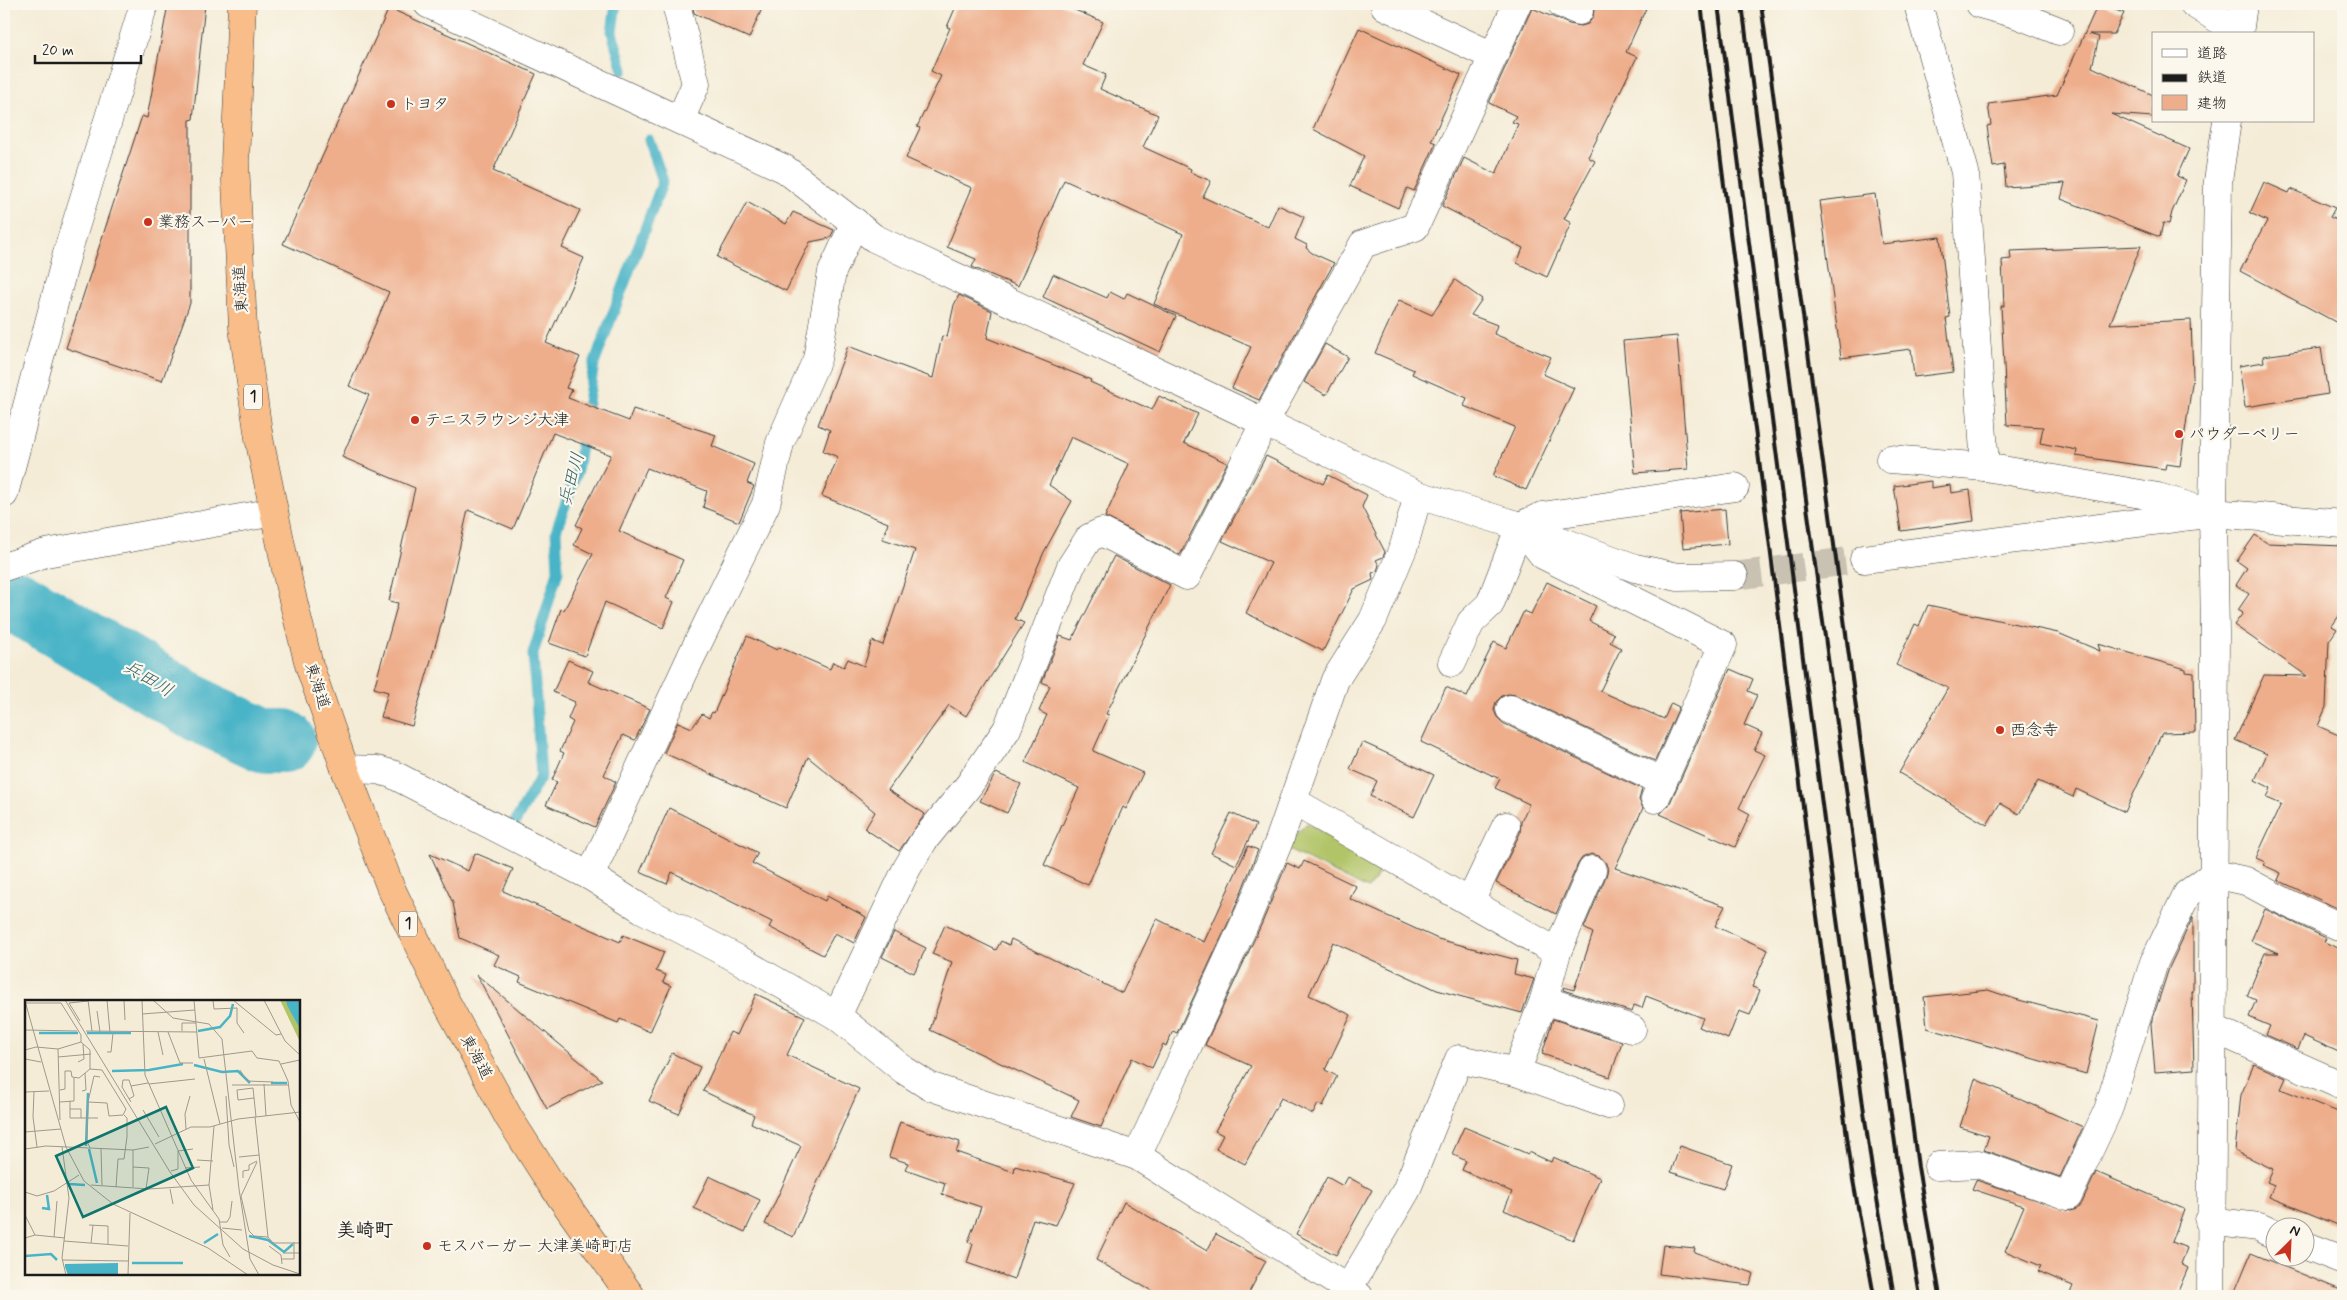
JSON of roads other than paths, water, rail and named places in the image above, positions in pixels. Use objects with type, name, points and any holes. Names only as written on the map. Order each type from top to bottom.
[{"type":"highway","name":"東海道","points":[[242,4],[235,162],[240,282],[255,415],[289,584],[309,665],[345,769],[390,886],[460,1030],[509,1118],[550,1182],[631,1296]]},
{"type":"street","points":[[4,494],[68,250],[144,4]]},
{"type":"street","points":[[428,4],[785,169],[874,238],[1418,495],[1520,526],[1635,568],[1725,584],[1659,588],[1543,555]]},
{"type":"street","points":[[676,4],[696,84],[680,120]]},
{"type":"street","points":[[837,1016],[907,868],[924,840],[969,785],[1007,730],[1071,566],[1089,538],[1102,532],[1187,576],[1264,423],[1363,244],[1416,227],[1517,4]]},
{"type":"street","points":[[1918,4],[1965,172],[1986,467]]},
{"type":"street","points":[[1980,4],[2016,14],[2060,31]]},
{"type":"street","points":[[2194,4],[2237,32]]},
{"type":"street","points":[[2239,32],[2242,4]]},
{"type":"street","points":[[1384,6],[1493,56]]},
{"type":"street","points":[[2210,1296],[2215,633],[2213,514],[2218,181],[2226,122]]},
{"type":"street","points":[[590,876],[691,657],[766,504],[780,443],[817,359],[832,272],[855,222]]},
{"type":"street","points":[[1890,459],[1986,467],[2158,497],[2213,514]]},
{"type":"street","points":[[1452,664],[1471,622],[1490,604],[1520,526],[1542,516],[1735,487]]},
{"type":"street","points":[[1137,1156],[1248,916],[1279,841],[1335,680],[1373,620],[1404,546],[1418,495]]},
{"type":"street","points":[[4,567],[46,553],[274,512]]},
{"type":"street","points":[[1864,559],[2213,514],[2343,524]]},
{"type":"street","points":[[1510,709],[1659,791],[1723,645],[1543,555],[1520,526]]},
{"type":"street","points":[[345,769],[377,770],[392,774],[590,876],[642,909],[837,1016],[904,1070],[929,1086],[1137,1156],[1353,1293],[1406,1191],[1459,1059],[1516,1072],[1609,1105]]},
{"type":"street","points":[[1293,801],[1557,952]]},
{"type":"street","points":[[1470,902],[1506,826]]},
{"type":"street","points":[[1516,1072],[1544,1000],[1557,952],[1592,870]]},
{"type":"street","points":[[1938,1166],[1978,1164],[2068,1196],[2108,1110],[2154,962],[2187,894],[2214,874],[2246,881],[2287,903],[2343,928]]},
{"type":"street","points":[[1544,1000],[1632,1029]]},
{"type":"street","points":[[2212,1028],[2336,1083]]},
{"type":"street","points":[[2210,1221],[2264,1230]]},
{"type":"street","points":[[2314,1249],[2343,1260]]},
{"type":"waterway","name":"兵田川","points":[[616,4],[612,32],[623,70]]},
{"type":"waterway","name":"兵田川","points":[[515,822],[541,776],[533,654],[558,571],[556,531],[577,471],[594,364],[663,181],[649,140]]},
{"type":"waterway","name":"兵田川","points":[[18,602],[204,713],[265,741],[284,741]]},
{"type":"tunnel","points":[[1734,576],[1864,559]]},
{"type":"railway","points":[[1701,4],[1816,909],[1853,1180],[1874,1296]]},
{"type":"railway","points":[[1718,4],[1836,912],[1873,1176],[1894,1296]]},
{"type":"railway","points":[[1742,4],[1796,427],[1899,1172],[1920,1296]]},
{"type":"railway","points":[[1761,4],[1918,1167],[1940,1296]]},
{"type":"place","name":"トヨタ","points":[[391,104]]},
{"type":"place","name":"業務スーパー","points":[[148,222]]},
{"type":"place","name":"テニスラウンジ大津","points":[[415,420]]},
{"type":"place","name":"パウダーベリー","points":[[2179,434]]},
{"type":"place","name":"西念寺","points":[[2000,730]]},
{"type":"place","name":"モスバーガー 大津美崎町店","points":[[427,1246]]},
{"type":"district","name":"美崎町","points":[[365,1230]]}]
